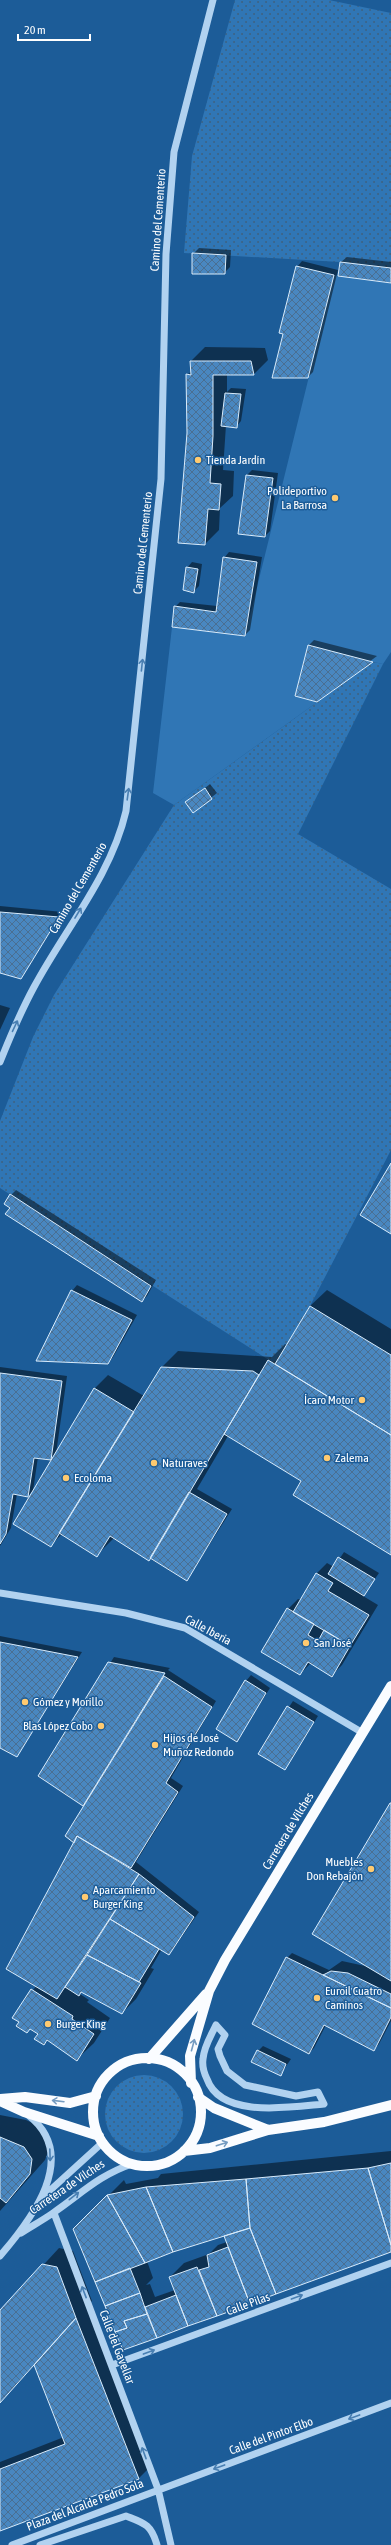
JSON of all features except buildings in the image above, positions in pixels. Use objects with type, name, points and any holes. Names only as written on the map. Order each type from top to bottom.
[{"type":"main road","name":"Carretera de Vilches","points":[[191,2083],[190,2056],[209,1990],[225,1960],[391,1686]]},
{"type":"main road","name":"Carretera de Vilches","points":[[149,2059],[209,1990]]},
{"type":"main road","points":[[149,2059],[172,2065],[184,2074],[191,2083],[198,2097],[200,2115],[195,2136],[184,2151],[171,2160],[147,2166],[132,2164],[112,2154],[101,2139],[93,2116],[96,2096],[105,2078],[116,2069],[129,2062],[149,2059]]},
{"type":"main road","points":[[0,2100],[25,2097],[70,2102],[96,2096]]},
{"type":"main road","points":[[198,2097],[214,2108],[268,2130]]},
{"type":"main road","points":[[0,2100],[24,2112],[101,2139]]},
{"type":"main road","points":[[184,2151],[210,2148],[268,2130],[324,2122],[391,2105]]},
{"type":"street","name":"Camino del Cementerio","points":[[0,1062],[33,987],[108,862],[121,833],[126,811],[161,479],[166,254],[174,152],[213,0]]},
{"type":"street","name":"Calle Iberia","points":[[0,1593],[126,1613],[185,1628],[363,1733]]},
{"type":"street","points":[[216,2025],[225,2035],[218,2049],[227,2070],[246,2085],[296,2096],[318,2092],[324,2104],[264,2109],[239,2104],[217,2094],[209,2085],[202,2064],[204,2051],[216,2025]]},
{"type":"street","name":"Carretera de Vilches","points":[[0,2256],[19,2234],[43,2196],[49,2181],[49,2145],[37,2122],[24,2112]]},
{"type":"street","name":"Carretera de Vilches","points":[[43,2196],[101,2139]]},
{"type":"street","name":"Carretera de Vilches","points":[[19,2234],[54,2213],[94,2181],[111,2171],[132,2164]]},
{"type":"street","name":"Calle del Gavellar","points":[[54,2213],[158,2489]]},
{"type":"street","name":"Calle Pilas","points":[[112,2365],[391,2263]]},
{"type":"street","name":"Calle del Pintor Elbo","points":[[158,2489],[391,2403]]},
{"type":"street","name":"Plaza del Alcalde Pedro Sola","points":[[12,2545],[158,2489],[171,2545]]},
{"type":"street","points":[[40,2545],[126,2516],[140,2520],[153,2532],[157,2545]]},
{"type":"shaded area","points":[[235,0],[329,0],[391,13],[391,268],[340,262],[184,253],[192,156]]},
{"type":"shaded area","name":"Polideportivo La Barrosa","points":[[334,275],[391,283],[391,652],[383,664],[373,662],[174,805],[153,793],[172,627],[245,636]]},
{"type":"shaded area","points":[[373,662],[383,664],[298,834],[391,889],[391,1150],[310,1306],[275,1364],[0,1188],[0,1121],[33,1037],[54,995],[174,805]]},
{"type":"shaded area","points":[[144,2075],[159,2078],[172,2086],[180,2099],[183,2114],[180,2129],[172,2142],[159,2150],[144,2153],[129,2150],[116,2142],[108,2129],[105,2114],[108,2099],[116,2086],[129,2078]]},
{"type":"place","name":"Tienda Jardín","points":[[198,460]]},
{"type":"place","name":"Polideportivo La Barrosa","points":[[335,498]]},
{"type":"place","name":"Ícaro Motor","points":[[362,1400]]},
{"type":"place","name":"Zalema","points":[[327,1458]]},
{"type":"place","name":"Naturaves","points":[[154,1463]]},
{"type":"place","name":"Ecoloma","points":[[66,1478]]},
{"type":"place","name":"San José","points":[[306,1643]]},
{"type":"place","name":"Gómez y Morillo","points":[[25,1702]]},
{"type":"place","name":"Blas López Cobo","points":[[101,1726]]},
{"type":"place","name":"Hijos de José Muñoz Redondo","points":[[155,1745]]},
{"type":"place","name":"Muebles Don Rebajón","points":[[371,1869]]},
{"type":"place","name":"Aparcamiento Burger King","points":[[85,1897]]},
{"type":"place","name":"Euroil Cuatro Caminos","points":[[317,1998]]},
{"type":"place","name":"Burger King","points":[[48,2024]]}]
